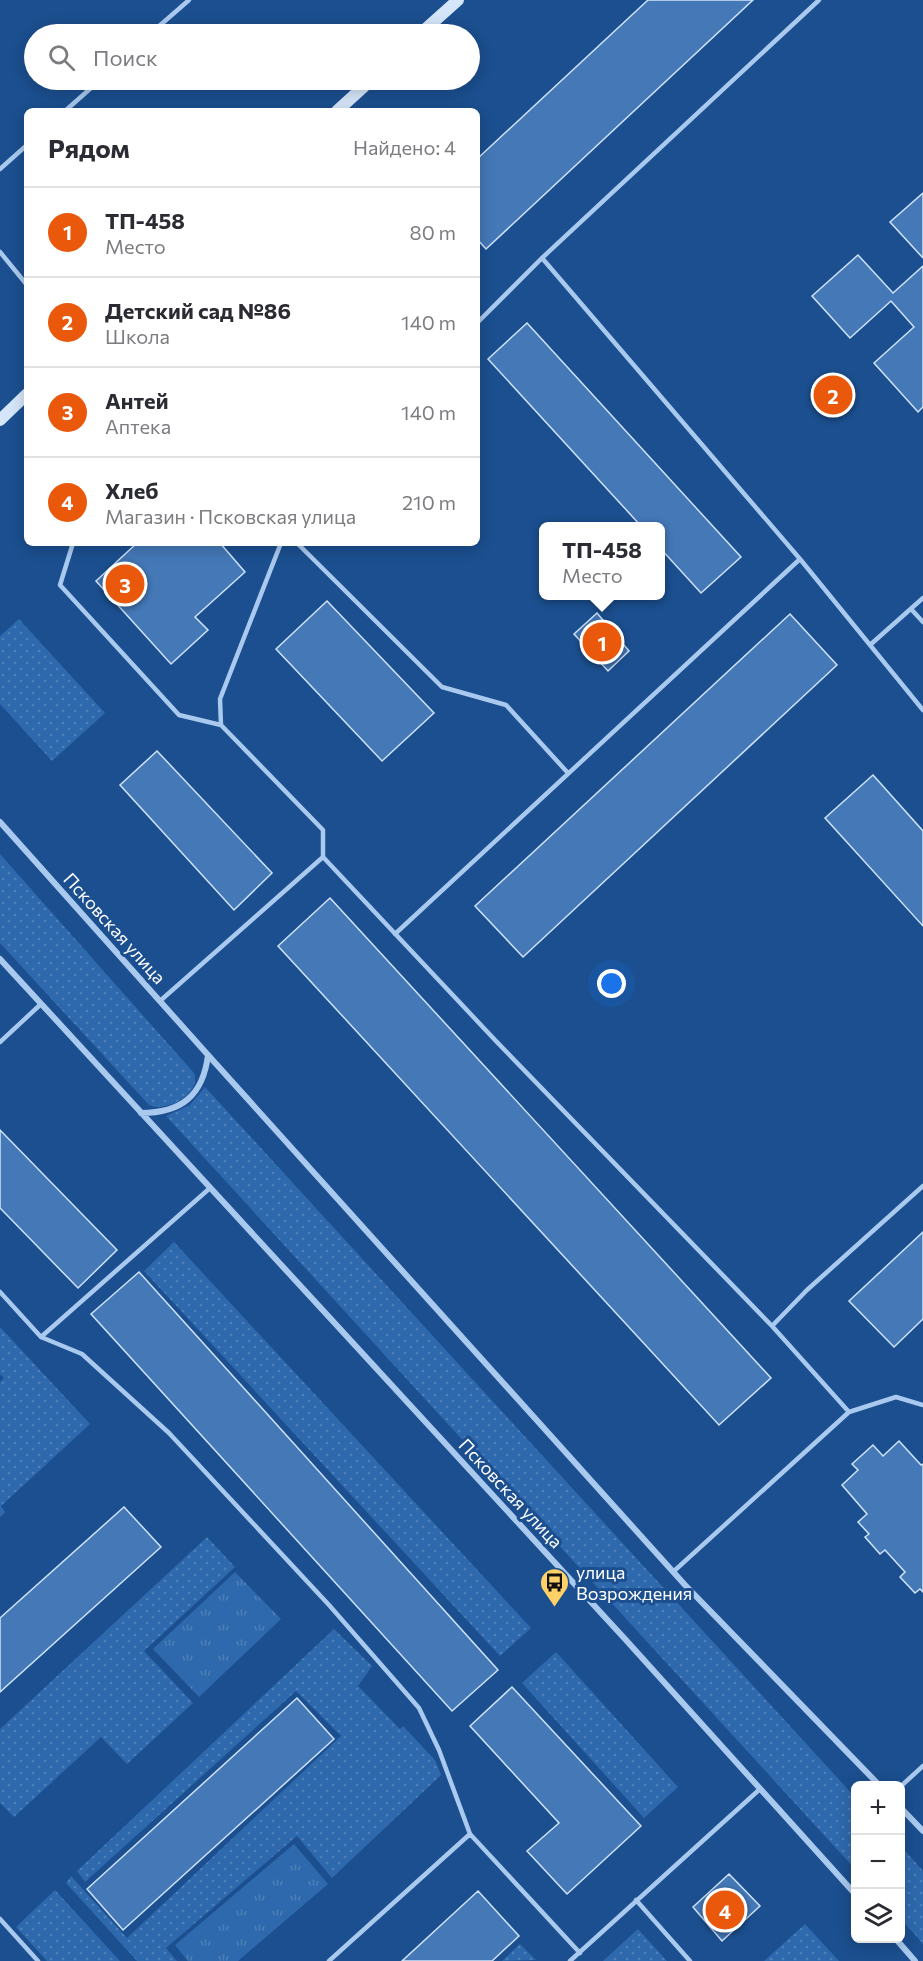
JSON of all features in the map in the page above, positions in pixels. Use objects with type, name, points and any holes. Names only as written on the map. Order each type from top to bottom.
[{"type":"main road","points":[[431,24],[458,0]]},
{"type":"main road","points":[[340,108],[360,90]]},
{"type":"main road","points":[[0,420],[24,397]]},
{"type":"street","name":"Псковская улица","points":[[0,822],[673,1572],[876,1781]]},
{"type":"street","name":"Псковская улица","points":[[0,959],[851,1891]]},
{"type":"street","points":[[141,1113],[158,1113],[173,1109],[188,1100],[200,1087],[206,1071],[208,1055]]},
{"type":"street","points":[[905,1812],[923,1831]]},
{"type":"street","points":[[899,1943],[915,1961]]},
{"type":"lane","points":[[161,24],[189,0]]},
{"type":"lane","points":[[480,320],[542,258],[819,0]]},
{"type":"lane","points":[[68,108],[89,90]]},
{"type":"lane","points":[[0,169],[24,148]]},
{"type":"lane","points":[[0,252],[24,281]]},
{"type":"lane","points":[[542,258],[800,559],[923,710]]},
{"type":"lane","points":[[72,546],[60,585],[179,715],[221,725],[323,830],[323,857],[495,1040],[772,1326],[849,1412]]},
{"type":"lane","points":[[221,725],[220,699],[280,546]]},
{"type":"lane","points":[[300,546],[442,687],[506,705],[568,773]]},
{"type":"lane","points":[[395,934],[800,559]]},
{"type":"lane","points":[[870,645],[923,598]]},
{"type":"lane","points":[[911,609],[923,622]]},
{"type":"lane","points":[[160,1001],[323,857]]},
{"type":"lane","points":[[0,1042],[41,1004]]},
{"type":"lane","points":[[772,1326],[807,1290],[923,1186]]},
{"type":"lane","points":[[41,1337],[210,1188]]},
{"type":"lane","points":[[0,1292],[41,1337],[82,1354],[169,1433],[329,1605],[418,1708],[439,1750],[470,1834],[580,1953]]},
{"type":"lane","points":[[673,1572],[849,1412],[896,1397],[923,1405]]},
{"type":"lane","points":[[905,1782],[923,1766]]},
{"type":"lane","points":[[570,1961],[760,1789]]},
{"type":"lane","points":[[329,1961],[470,1834]]},
{"type":"lane","points":[[636,1900],[690,1961]]},
{"type":"lane","points":[[0,1919],[38,1961]]},
{"type":"green space","points":[[19,619],[105,713],[52,761],[0,704],[0,636]]},
{"type":"green space","points":[[0,854],[194,1073],[193,1088],[181,1100],[164,1106],[149,1105],[0,943]]},
{"type":"green space","points":[[205,1087],[851,1793],[851,1865],[166,1116],[190,1105]]},
{"type":"green space","points":[[174,1242],[531,1628],[500,1656],[144,1271]]},
{"type":"green space","points":[[0,1327],[90,1424],[1,1506],[5,1512],[0,1517],[0,1382],[4,1378],[0,1374]]},
{"type":"green space","points":[[207,1537],[235,1567],[144,1651],[193,1703],[127,1764],[101,1737],[14,1817],[0,1803],[0,1729]]},
{"type":"green space","points":[[235,1572],[281,1619],[199,1697],[153,1649]]},
{"type":"green space","points":[[334,1629],[372,1666],[358,1686],[400,1729],[403,1726],[435,1760],[441,1775],[332,1878],[297,1836],[166,1948],[177,1961],[137,1961],[66,1883],[71,1876],[127,1938],[341,1736],[296,1691],[85,1882],[77,1871]]},
{"type":"green space","points":[[556,1652],[678,1787],[644,1818],[522,1683]]},
{"type":"green space","points":[[294,1844],[328,1884],[238,1961],[188,1961],[175,1945]]},
{"type":"green space","points":[[905,1851],[923,1871],[923,1944],[905,1924]]},
{"type":"green space","points":[[55,1890],[120,1961],[47,1961],[16,1927]]},
{"type":"green space","points":[[805,1924],[839,1961],[764,1961]]},
{"type":"green space","points":[[638,1929],[667,1961],[603,1961]]},
{"type":"green space","points":[[520,1944],[536,1960],[502,1961]]},
{"type":"building","points":[[648,0],[753,0],[486,249],[480,242],[480,156]]},
{"type":"building","points":[[923,193],[923,258],[890,222]]},
{"type":"building","points":[[858,255],[893,293],[923,266],[923,407],[918,412],[874,363],[914,327],[891,301],[850,338],[812,296]]},
{"type":"building","points":[[527,323],[741,557],[701,593],[665,553],[665,522],[637,522],[488,359]]},
{"type":"building","points":[[134,546],[223,546],[245,572],[195,617],[208,630],[171,664],[96,581]]},
{"type":"building","points":[[327,601],[434,713],[382,761],[276,649]]},
{"type":"building","points":[[597,613],[629,651],[608,671],[574,634]]},
{"type":"building","points":[[790,614],[837,665],[523,957],[475,906]]},
{"type":"building","points":[[157,751],[272,873],[234,910],[120,785]]},
{"type":"building","points":[[873,775],[923,831],[923,926],[825,818]]},
{"type":"building","points":[[330,898],[771,1378],[719,1425],[278,946]]},
{"type":"building","points":[[0,1130],[117,1250],[78,1288],[0,1208]]},
{"type":"building","points":[[923,1232],[923,1319],[894,1347],[849,1301]]},
{"type":"building","points":[[139,1272],[498,1670],[452,1711],[91,1314]]},
{"type":"building","points":[[899,1441],[921,1465],[923,1464],[923,1592],[920,1589],[915,1593],[900,1577],[905,1572],[885,1550],[880,1554],[865,1537],[869,1534],[858,1522],[867,1514],[842,1485],[858,1470],[852,1464],[873,1445],[883,1456]]},
{"type":"building","points":[[124,1507],[161,1547],[0,1692],[0,1618]]},
{"type":"building","points":[[512,1687],[641,1826],[567,1894],[527,1851],[559,1823],[470,1726]]},
{"type":"building","points":[[297,1698],[334,1739],[123,1930],[87,1889]]},
{"type":"building","points":[[729,1874],[760,1906],[722,1941],[693,1907]]},
{"type":"building","points":[[478,1891],[519,1936],[492,1961],[402,1961]]},
{"type":"place","name":"Детский сад №86","points":[[833,395]]},
{"type":"place","name":"Антей","points":[[125,584]]},
{"type":"place","name":"ТП-458","points":[[602,642]]},
{"type":"place","name":"улица Возрождения","points":[[555,1608]]},
{"type":"place","name":"Хлеб","points":[[725,1910]]}]
